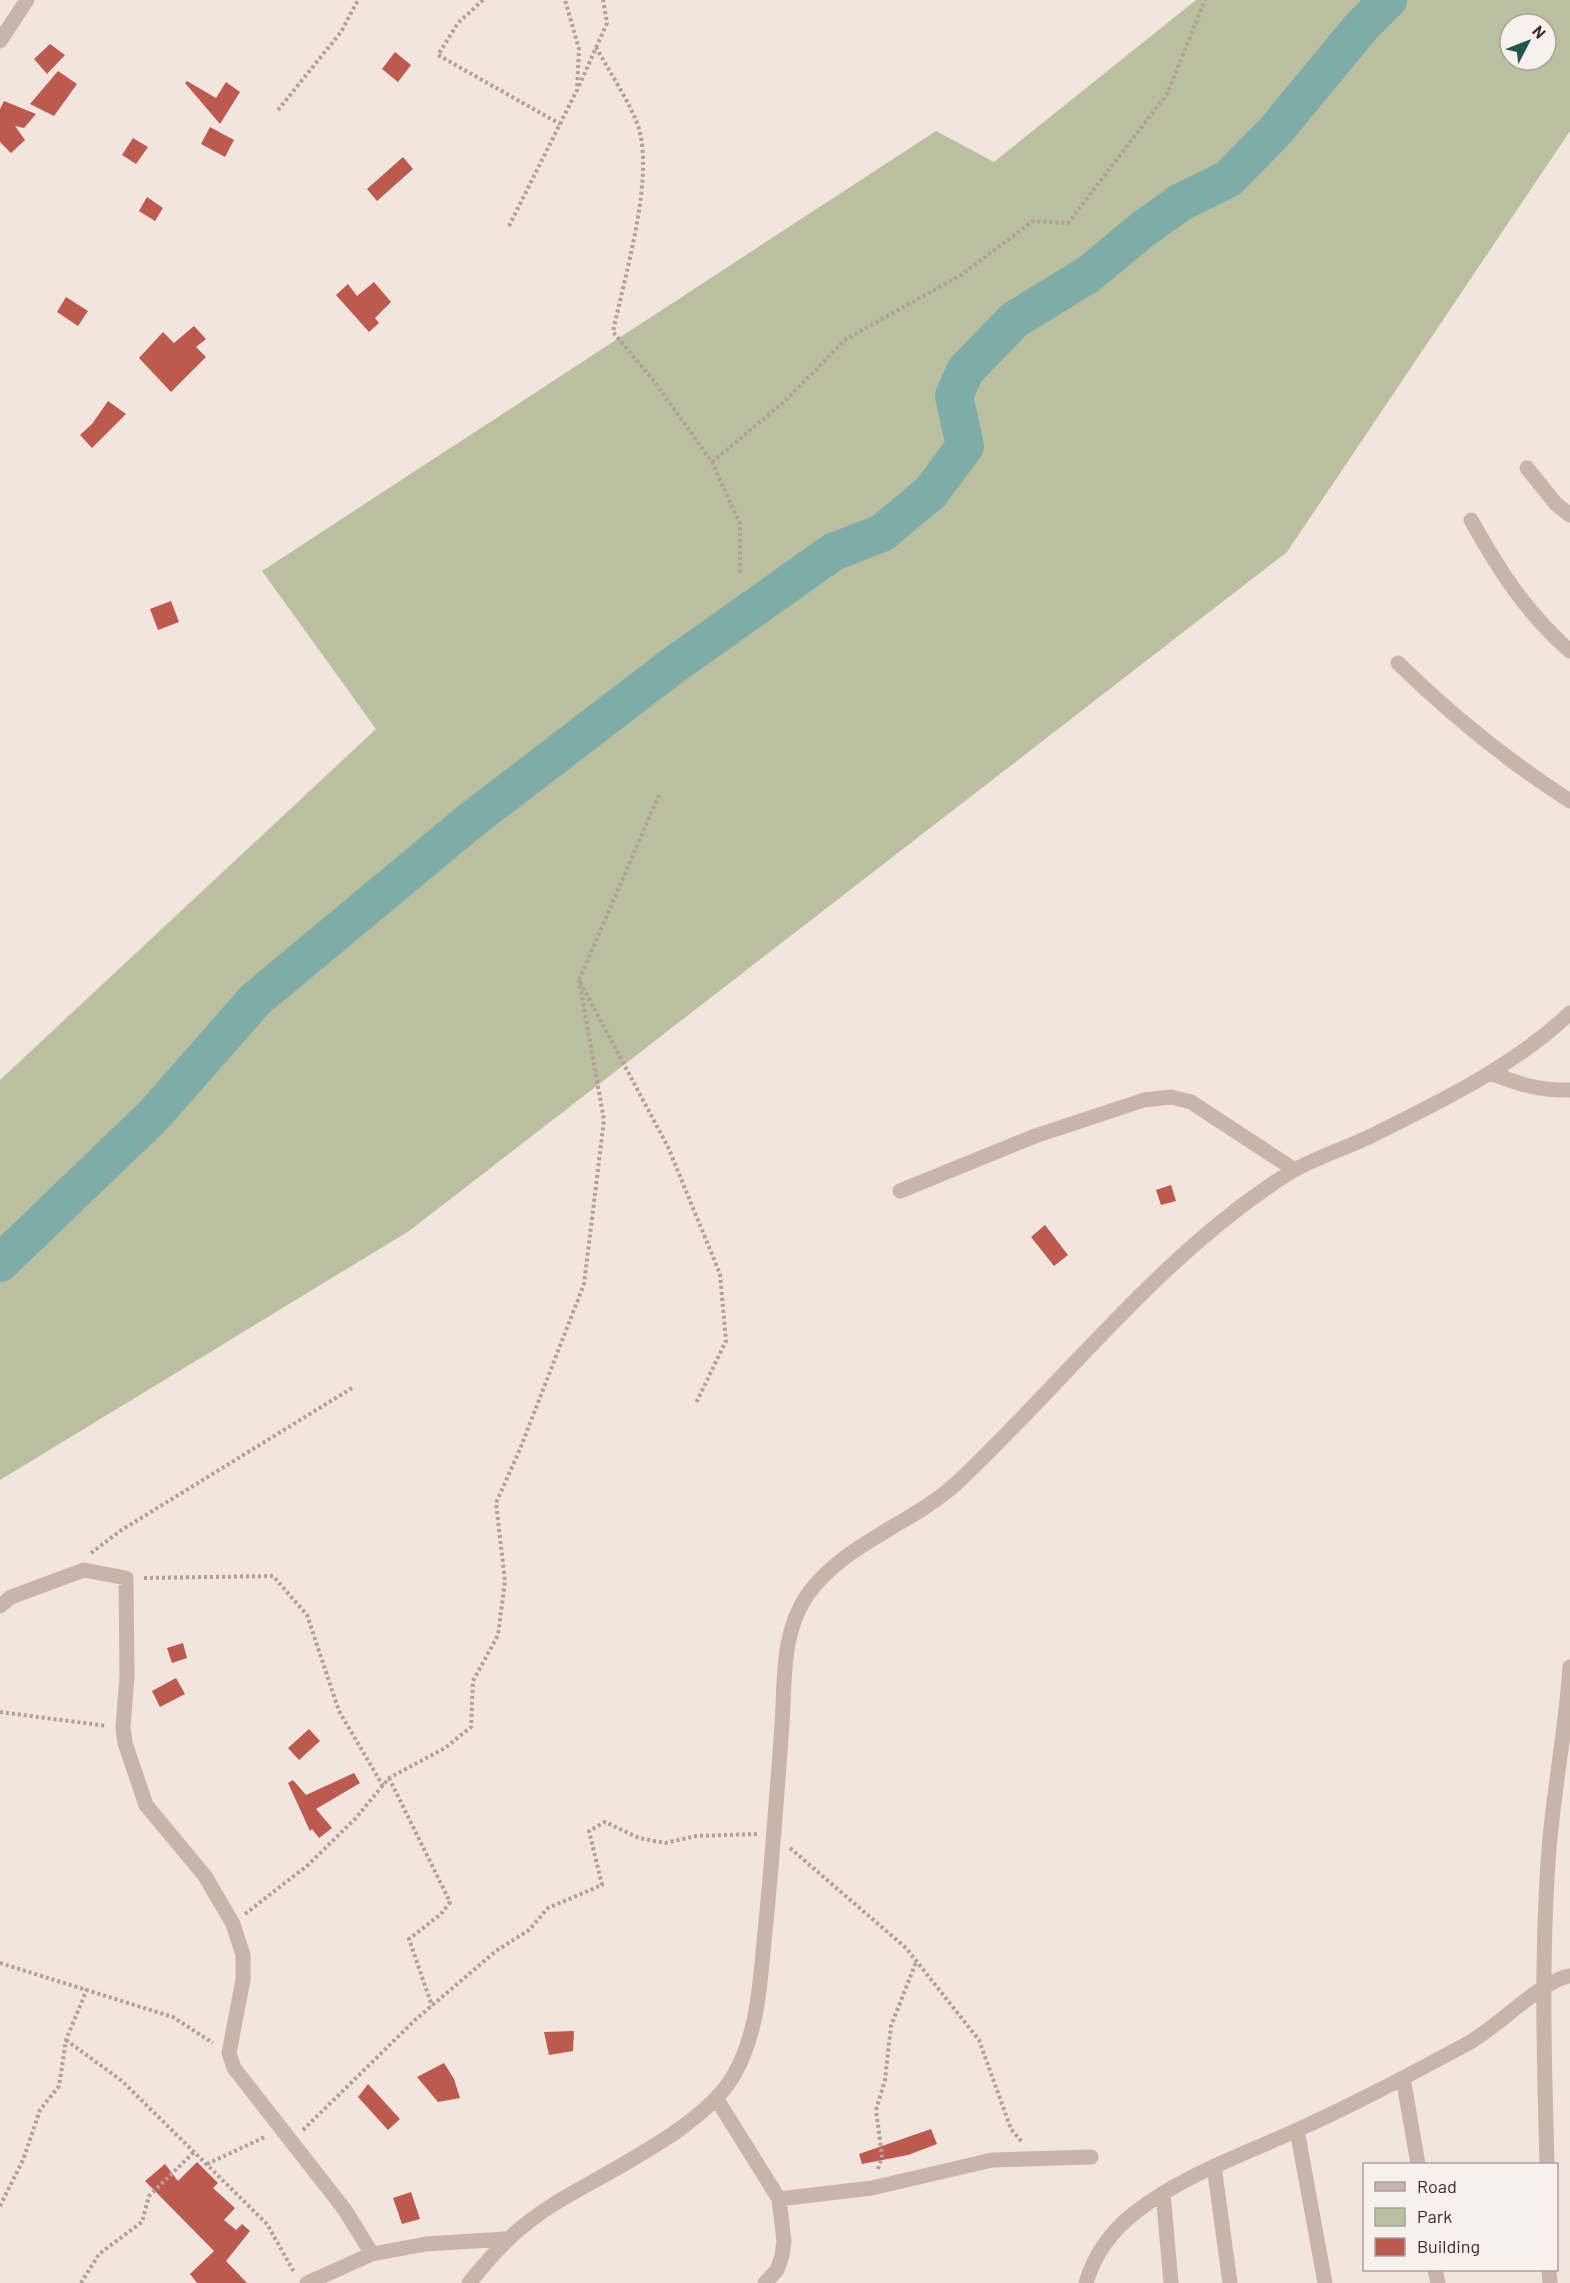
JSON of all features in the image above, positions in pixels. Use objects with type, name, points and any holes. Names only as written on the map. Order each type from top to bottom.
[{"type":"street","points":[[0,41],[27,0]]},
{"type":"street","points":[[1527,468],[1556,504],[1570,515]]},
{"type":"street","points":[[1471,520],[1503,576],[1527,609],[1570,651]]},
{"type":"street","points":[[1398,663],[1437,702],[1523,771],[1570,801]]},
{"type":"street","points":[[469,2283],[505,2239],[551,2206],[671,2135],[716,2098],[735,2074],[756,2016],[775,1834],[787,1638],[809,1593],[829,1572],[860,1546],[899,1525],[956,1484],[1115,1321],[1202,1239],[1250,1199],[1295,1170],[1368,1138],[1491,1073],[1544,1038],[1570,1013]]},
{"type":"street","points":[[1491,1073],[1523,1086],[1547,1091],[1570,1090]]},
{"type":"street","points":[[900,1191],[1035,1136],[1144,1100],[1172,1097],[1191,1102],[1295,1170]]},
{"type":"street","points":[[0,1606],[11,1597],[84,1570],[126,1578],[127,1676],[123,1728],[146,1804],[205,1876],[233,1924],[243,1955],[243,1980],[229,2053],[234,2068],[345,2210],[372,2254]]},
{"type":"street","points":[[1547,2163],[1542,1988],[1549,1847],[1570,1666]]},
{"type":"street","points":[[1086,2283],[1097,2256],[1112,2231],[1163,2193],[1214,2166],[1298,2130],[1469,2043],[1542,1988],[1559,1978],[1570,1976]]},
{"type":"street","points":[[1403,2078],[1418,2163]]},
{"type":"street","points":[[716,2098],[779,2199],[784,2241],[782,2256],[777,2270],[765,2283]]},
{"type":"street","points":[[1298,2130],[1325,2283]]},
{"type":"street","points":[[779,2199],[872,2188],[992,2160],[1091,2157]]},
{"type":"street","points":[[1214,2166],[1230,2283]]},
{"type":"street","points":[[1163,2193],[1171,2283]]},
{"type":"street","points":[[301,2278],[372,2254],[426,2244],[505,2239]]},
{"type":"path","points":[[278,110],[341,32],[358,0]]},
{"type":"path","points":[[483,0],[458,23],[438,55],[560,124]]},
{"type":"path","points":[[565,0],[579,49],[577,90]]},
{"type":"path","points":[[509,226],[577,90],[607,23],[603,0]]},
{"type":"path","points":[[712,462],[785,401],[846,339],[961,275],[1033,221],[1068,223],[1167,94],[1205,0]]},
{"type":"path","points":[[596,47],[639,128],[644,162],[636,222],[613,332],[654,381],[712,462],[740,524],[740,574]]},
{"type":"path","points":[[233,1924],[308,1865],[355,1819],[389,1778],[445,1748],[471,1727],[473,1681],[498,1635],[505,1581],[496,1503],[520,1449],[584,1284],[604,1120],[579,980],[659,795]]},
{"type":"path","points":[[579,980],[668,1148],[720,1274],[726,1341],[696,1403]]},
{"type":"path","points":[[84,1570],[87,1556],[120,1531],[352,1388]]},
{"type":"path","points":[[126,1578],[273,1576],[306,1615],[339,1711],[382,1786]]},
{"type":"path","points":[[0,1712],[123,1728]]},
{"type":"path","points":[[389,1778],[450,1902],[441,1914],[409,1939],[432,2006]]},
{"type":"path","points":[[207,2164],[287,2134],[496,1951],[529,1930],[548,1908],[602,1885],[589,1831],[605,1822],[639,1838],[665,1843],[696,1836],[775,1834],[906,1948],[979,2040],[1011,2129],[1036,2159]]},
{"type":"path","points":[[872,2188],[882,2156],[876,2110],[885,2080],[891,2026],[916,1962]]},
{"type":"path","points":[[0,1963],[173,2017],[229,2053]]},
{"type":"path","points":[[0,2206],[23,2160],[40,2110],[60,2086],[66,2040],[87,1989]]},
{"type":"path","points":[[66,2040],[122,2081],[267,2224],[301,2278]]},
{"type":"path","points":[[81,2283],[99,2254],[142,2222],[149,2196],[194,2152]]},
{"type":"green space","points":[[1196,0],[1570,0],[1570,131],[1287,552],[409,1231],[0,1480],[0,1080],[376,729],[262,571],[936,131],[994,162]]},
{"type":"building","points":[[50,44],[65,55],[47,74],[34,59]]},
{"type":"building","points":[[395,52],[411,65],[398,82],[382,69]]},
{"type":"building","points":[[58,71],[77,84],[54,116],[30,104]]},
{"type":"building","points":[[187,81],[216,98],[226,82],[240,92],[220,124],[185,83]]},
{"type":"building","points":[[4,101],[36,114],[24,128],[15,126],[25,140],[11,153],[0,142],[0,109]]},
{"type":"building","points":[[210,127],[234,140],[225,157],[201,144]]},
{"type":"building","points":[[133,138],[148,147],[136,164],[122,155]]},
{"type":"building","points":[[403,157],[413,169],[377,201],[367,189]]},
{"type":"building","points":[[147,197],[163,208],[155,221],[139,211]]},
{"type":"building","points":[[374,282],[391,302],[375,318],[379,323],[369,332],[336,295],[348,284],[357,296]]},
{"type":"building","points":[[66,297],[88,311],[78,326],[57,312]]},
{"type":"building","points":[[194,326],[206,339],[196,347],[206,357],[171,392],[139,358],[163,332],[174,343]]},
{"type":"building","points":[[108,401],[126,414],[92,448],[80,435],[92,424]]},
{"type":"building","points":[[171,601],[179,622],[158,630],[150,609]]},
{"type":"building","points":[[1171,1185],[1176,1201],[1161,1205],[1156,1190]]},
{"type":"building","points":[[1045,1225],[1068,1255],[1054,1266],[1031,1237]]},
{"type":"building","points":[[183,1643],[187,1658],[172,1663],[167,1648]]},
{"type":"building","points":[[176,1678],[185,1694],[160,1707],[152,1691]]},
{"type":"building","points":[[309,1729],[320,1741],[299,1760],[288,1748]]},
{"type":"building","points":[[354,1773],[360,1783],[316,1809],[332,1828],[319,1838],[312,1829],[310,1831],[288,1783],[293,1780],[306,1795]]},
{"type":"building","points":[[574,2031],[573,2051],[549,2055],[544,2032]]},
{"type":"building","points":[[444,2063],[454,2079],[460,2098],[438,2102],[417,2077]]},
{"type":"building","points":[[368,2084],[400,2119],[388,2130],[358,2097]]},
{"type":"building","points":[[931,2129],[937,2144],[908,2155],[862,2164],[859,2154]]},
{"type":"building","points":[[197,2162],[218,2183],[213,2188],[235,2208],[224,2220],[236,2230],[242,2224],[250,2231],[226,2261],[247,2283],[197,2283],[190,2274],[214,2251],[145,2181],[165,2164],[178,2181]]},
{"type":"building","points":[[411,2192],[420,2219],[402,2224],[393,2198]]},
{"type":"waterway","points":[[0,1263],[154,1115],[255,1000],[470,821],[671,667],[833,552],[882,533],[931,492],[965,446],[954,396],[965,371],[1014,320],[1089,274],[1142,230],[1181,202],[1228,179],[1277,129],[1361,27],[1388,0]]}]
